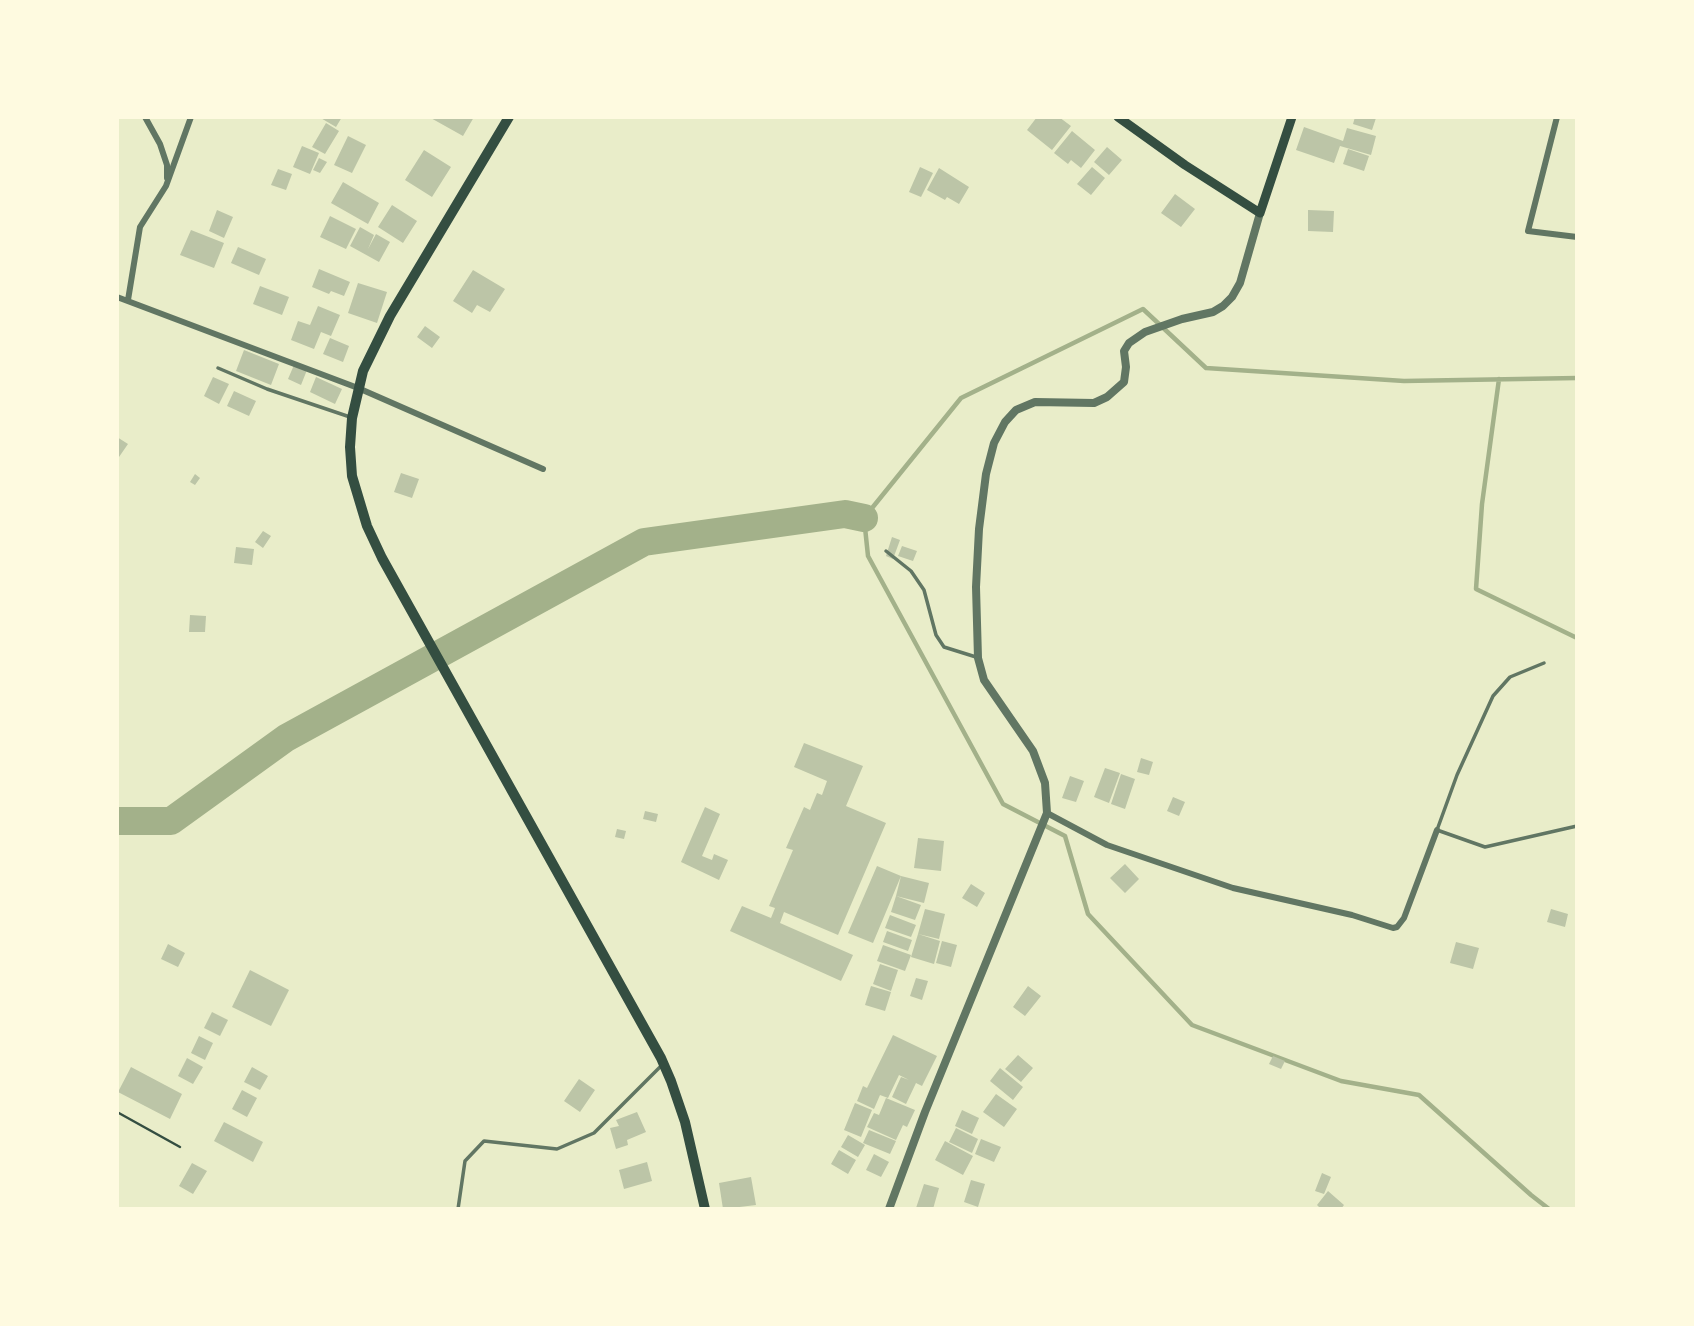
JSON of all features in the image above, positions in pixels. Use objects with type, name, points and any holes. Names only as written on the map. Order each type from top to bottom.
[{"type":"main road","points":[[509,117],[390,316],[363,371],[352,418],[351,461],[361,510],[374,544],[663,1063],[685,1122],[705,1209]]},
{"type":"main road","points":[[1118,117],[1185,165],[1260,213],[1292,117]]},
{"type":"street","points":[[145,117],[160,144],[167,165],[166,187]]},
{"type":"street","points":[[128,300],[140,227],[166,187],[191,117]]},
{"type":"street","points":[[1557,117],[1528,232],[1577,237]]},
{"type":"street","points":[[889,1209],[925,1112],[1047,816],[1045,783],[1033,751],[984,680],[978,658],[976,587],[979,529],[986,474],[994,443],[1005,422],[1016,410],[1035,402],[1094,403],[1112,394],[1124,382],[1124,351],[1129,343],[1144,332],[1213,312],[1232,297],[1240,283],[1245,257],[1260,213]]},
{"type":"street","points":[[117,297],[358,388],[543,470]]},
{"type":"street","points":[[1047,816],[1107,845],[1233,888],[1352,915],[1393,928],[1404,918],[1437,830]]},
{"type":"lane","points":[[218,368],[267,389],[352,418]]},
{"type":"lane","points":[[886,551],[911,571],[925,590],[936,635],[944,647],[978,658]]},
{"type":"lane","points":[[1544,663],[1510,677],[1493,696],[1457,775],[1437,830],[1485,847],[1577,826]]},
{"type":"lane","points":[[458,1209],[465,1161],[484,1141],[557,1149],[582,1139],[594,1133],[663,1063]]},
{"type":"path","points":[[117,1112],[180,1147]]},
{"type":"building","points":[[319,117],[342,117],[336,127]]},
{"type":"building","points":[[429,117],[474,117],[463,136]]},
{"type":"building","points":[[1037,117],[1059,117],[1071,126],[1052,150],[1027,130]]},
{"type":"building","points":[[1355,117],[1376,118],[1372,130],[1353,124]]},
{"type":"building","points":[[326,123],[339,131],[325,154],[312,147]]},
{"type":"building","points":[[1304,127],[1343,141],[1347,128],[1376,136],[1371,155],[1340,146],[1334,163],[1296,150]]},
{"type":"building","points":[[1072,131],[1095,150],[1081,168],[1071,160],[1068,164],[1054,153]]},
{"type":"building","points":[[348,136],[366,145],[352,173],[334,165]]},
{"type":"building","points":[[302,146],[319,153],[310,174],[293,167]]},
{"type":"building","points":[[1107,147],[1122,160],[1109,175],[1094,162]]},
{"type":"building","points":[[1348,149],[1369,156],[1364,171],[1343,164]]},
{"type":"building","points":[[424,150],[451,167],[432,197],[405,180]]},
{"type":"building","points":[[319,158],[327,162],[320,173],[313,170]]},
{"type":"building","points":[[920,167],[933,173],[921,197],[909,192]]},
{"type":"building","points":[[1092,167],[1105,178],[1091,195],[1077,184]]},
{"type":"building","points":[[939,168],[969,187],[959,204],[927,190]]},
{"type":"building","points":[[278,169],[292,174],[286,190],[271,185]]},
{"type":"building","points":[[343,182],[379,203],[368,224],[331,203]]},
{"type":"building","points":[[1175,194],[1195,209],[1181,227],[1161,213]]},
{"type":"building","points":[[392,205],[417,221],[403,243],[378,227]]},
{"type":"building","points":[[217,210],[233,217],[224,238],[209,231]]},
{"type":"building","points":[[1308,210],[1334,211],[1333,232],[1308,231]]},
{"type":"building","points":[[330,216],[356,229],[346,249],[320,237]]},
{"type":"building","points":[[360,227],[374,235],[368,249],[376,234],[390,242],[379,262],[350,246]]},
{"type":"building","points":[[191,230],[224,243],[214,268],[180,255]]},
{"type":"building","points":[[238,247],[266,259],[259,275],[231,263]]},
{"type":"building","points":[[319,269],[350,282],[344,296],[331,291],[329,294],[312,287]]},
{"type":"building","points":[[473,270],[505,289],[490,312],[477,305],[472,313],[453,301]]},
{"type":"building","points":[[358,283],[387,292],[377,323],[348,313]]},
{"type":"building","points":[[260,286],[289,297],[282,315],[253,304]]},
{"type":"building","points":[[318,306],[340,315],[331,336],[321,332],[314,349],[291,340],[298,321],[310,325]]},
{"type":"building","points":[[425,326],[440,337],[432,348],[417,337]]},
{"type":"building","points":[[330,338],[349,346],[343,362],[323,354]]},
{"type":"building","points":[[244,350],[279,364],[271,385],[236,371]]},
{"type":"building","points":[[294,365],[307,370],[301,385],[288,379]]},
{"type":"building","points":[[213,377],[229,384],[219,404],[204,396]]},
{"type":"building","points":[[316,377],[342,389],[335,404],[310,392]]},
{"type":"building","points":[[234,391],[256,401],[249,416],[227,406]]},
{"type":"building","points":[[117,437],[128,444],[119,457],[117,455]]},
{"type":"building","points":[[401,473],[419,479],[412,498],[394,492]]},
{"type":"building","points":[[195,474],[200,478],[195,485],[190,482]]},
{"type":"building","points":[[263,531],[271,536],[263,548],[255,542]]},
{"type":"building","points":[[892,537],[900,540],[893,559],[886,556]]},
{"type":"building","points":[[902,546],[917,551],[913,561],[898,556]]},
{"type":"building","points":[[236,547],[254,549],[252,565],[234,563]]},
{"type":"building","points":[[190,615],[206,616],[205,632],[189,632]]},
{"type":"building","points":[[804,743],[863,766],[846,806],[886,823],[838,935],[784,912],[780,923],[853,955],[841,981],[730,931],[742,906],[771,918],[775,908],[769,906],[793,850],[786,848],[804,807],[810,810],[817,793],[822,795],[827,781],[794,767]]},
{"type":"building","points":[[1141,758],[1153,762],[1149,775],[1137,772]]},
{"type":"building","points":[[1105,768],[1120,773],[1109,803],[1094,797]]},
{"type":"building","points":[[1121,774],[1135,779],[1125,809],[1111,804]]},
{"type":"building","points":[[1070,776],[1084,781],[1076,802],[1062,798]]},
{"type":"building","points":[[1173,797],[1185,802],[1179,816],[1167,811]]},
{"type":"building","points":[[705,807],[720,814],[702,856],[712,860],[714,854],[728,860],[719,880],[681,862]]},
{"type":"building","points":[[645,811],[658,814],[656,822],[643,819]]},
{"type":"building","points":[[617,829],[626,831],[624,839],[615,837]]},
{"type":"building","points":[[918,838],[944,841],[941,871],[914,868]]},
{"type":"building","points":[[1125,864],[1139,879],[1125,893],[1110,878]]},
{"type":"building","points":[[877,866],[901,876],[873,943],[848,933]]},
{"type":"building","points":[[901,876],[929,883],[924,903],[896,896]]},
{"type":"building","points":[[971,884],[985,893],[977,907],[962,898]]},
{"type":"building","points":[[896,896],[921,905],[915,920],[891,912]]},
{"type":"building","points":[[925,909],[945,914],[939,939],[918,934]]},
{"type":"building","points":[[1551,909],[1568,914],[1565,927],[1547,922]]},
{"type":"building","points":[[890,915],[916,925],[911,937],[885,928]]},
{"type":"building","points":[[887,931],[912,940],[908,951],[883,942]]},
{"type":"building","points":[[918,934],[940,941],[934,964],[911,957]]},
{"type":"building","points":[[942,941],[957,945],[951,967],[936,963]]},
{"type":"building","points":[[1456,942],[1479,948],[1473,969],[1450,963]]},
{"type":"building","points":[[168,944],[185,953],[178,967],[161,959]]},
{"type":"building","points":[[883,945],[911,955],[905,971],[877,961]]},
{"type":"building","points":[[880,964],[898,970],[891,991],[873,984]]},
{"type":"building","points":[[250,970],[289,990],[271,1026],[232,1007]]},
{"type":"building","points":[[916,978],[928,981],[922,1000],[910,996]]},
{"type":"building","points":[[871,986],[891,992],[885,1011],[865,1005]]},
{"type":"building","points":[[1028,986],[1041,996],[1025,1016],[1013,1007]]},
{"type":"building","points":[[212,1012],[228,1020],[220,1036],[204,1028]]},
{"type":"building","points":[[893,1035],[937,1056],[922,1086],[916,1083],[906,1104],[892,1097],[901,1077],[909,1080],[899,1075],[888,1098],[880,1095],[874,1109],[857,1101],[863,1086],[867,1088]]},
{"type":"building","points":[[199,1036],[213,1043],[205,1060],[191,1053]]},
{"type":"building","points":[[1018,1055],[1033,1068],[1021,1082],[1005,1069]]},
{"type":"building","points":[[1273,1056],[1285,1061],[1281,1069],[1269,1064]]},
{"type":"building","points":[[187,1058],[203,1067],[193,1084],[178,1076]]},
{"type":"building","points":[[131,1067],[182,1094],[170,1119],[118,1092]]},
{"type":"building","points":[[252,1067],[268,1076],[260,1090],[244,1082]]},
{"type":"building","points":[[1000,1068],[1023,1087],[1013,1100],[990,1081]]},
{"type":"building","points":[[579,1079],[595,1090],[580,1112],[564,1101]]},
{"type":"building","points":[[242,1090],[257,1098],[247,1117],[232,1109]]},
{"type":"building","points":[[996,1094],[1017,1109],[1004,1127],[983,1112]]},
{"type":"building","points":[[886,1098],[915,1110],[907,1127],[903,1125],[896,1140],[867,1127],[874,1113],[879,1115]]},
{"type":"building","points":[[855,1103],[872,1110],[861,1137],[844,1130]]},
{"type":"building","points":[[962,1110],[979,1118],[972,1134],[955,1126]]},
{"type":"building","points":[[637,1112],[646,1132],[627,1140],[628,1145],[616,1149],[610,1128],[619,1126],[616,1120]]},
{"type":"building","points":[[224,1122],[263,1142],[253,1162],[214,1141]]},
{"type":"building","points":[[956,1128],[978,1139],[972,1153],[949,1142]]},
{"type":"building","points":[[869,1130],[896,1141],[890,1154],[863,1143]]},
{"type":"building","points":[[848,1135],[865,1145],[858,1157],[841,1147]]},
{"type":"building","points":[[981,1139],[1001,1147],[994,1162],[975,1154]]},
{"type":"building","points":[[945,1141],[973,1156],[963,1175],[935,1160]]},
{"type":"building","points":[[839,1150],[856,1160],[848,1174],[831,1164]]},
{"type":"building","points":[[874,1154],[889,1162],[881,1177],[866,1170]]},
{"type":"building","points":[[647,1162],[652,1181],[624,1189],[619,1170]]},
{"type":"building","points":[[192,1163],[207,1171],[193,1194],[179,1186]]},
{"type":"building","points":[[1322,1173],[1331,1177],[1324,1194],[1315,1191]]},
{"type":"building","points":[[751,1177],[756,1205],[723,1209],[719,1183]]},
{"type":"building","points":[[971,1180],[985,1184],[978,1207],[964,1202]]},
{"type":"building","points":[[924,1184],[939,1188],[933,1209],[916,1208]]},
{"type":"building","points":[[1328,1191],[1344,1205],[1341,1209],[1321,1209],[1317,1205]]},
{"type":"waterway","points":[[1549,1209],[1419,1095],[1341,1081],[1192,1025],[1088,914],[1065,836],[1003,804],[868,556],[864,518],[961,398],[1143,309],[1206,368],[1404,381],[1577,378]]},
{"type":"waterway","points":[[1499,379],[1482,504],[1476,589],[1577,638]]},
{"type":"waterway","points":[[117,821],[171,821],[286,738],[644,542],[845,514],[864,518]]}]
